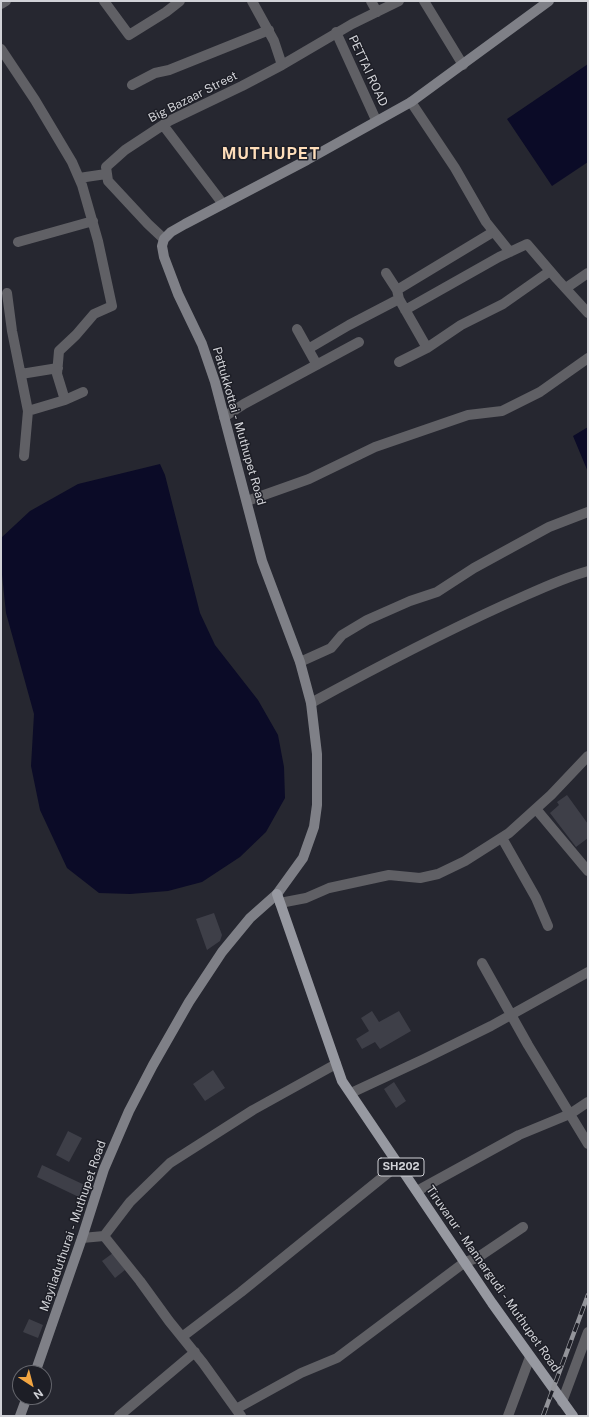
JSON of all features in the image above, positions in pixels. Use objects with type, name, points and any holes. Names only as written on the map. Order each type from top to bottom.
[{"type":"main road","points":[[164,239],[171,232],[185,224],[307,160],[376,120],[411,102],[549,1]]},
{"type":"main road","name":"Pattukkottai - Muthupet Road","points":[[164,239],[162,246],[164,258],[178,294],[202,344],[215,382],[262,561],[300,662],[311,702],[317,754],[317,805],[314,826],[303,858],[278,899]]},
{"type":"main road","name":"Tiruvarur - Mannargudi - Muthupet Road","points":[[278,899],[342,1081],[530,1357],[573,1416]]},
{"type":"main road","name":"Mayiladuthurai - Muthupet Road","points":[[38,1365],[82,1238],[104,1169],[128,1111],[152,1065],[189,1002],[222,952],[250,918],[278,899]]},
{"type":"main road","points":[[20,1416],[24,1405]]},
{"type":"street","points":[[1,4],[6,1]]},
{"type":"street","points":[[104,1],[128,36],[166,12],[180,1]]},
{"type":"street","points":[[252,1],[269,30],[282,65]]},
{"type":"street","points":[[371,1],[377,12]]},
{"type":"street","name":"PETTAI ROAD","points":[[376,120],[336,32],[399,1]]},
{"type":"street","points":[[424,1],[463,65]]},
{"type":"street","points":[[132,85],[155,73],[169,70],[269,30]]},
{"type":"street","name":"Big Bazaar Street","points":[[106,174],[106,168],[125,150],[163,125],[282,65],[336,32]]},
{"type":"street","points":[[1,49],[35,100],[72,162],[79,178],[98,240],[112,306],[94,314],[76,335],[59,351],[57,374],[65,400]]},
{"type":"street","points":[[411,102],[455,168],[486,222],[510,252]]},
{"type":"street","points":[[163,125],[223,204]]},
{"type":"street","points":[[79,178],[106,174],[108,182],[164,239]]},
{"type":"street","points":[[18,242],[93,221]]},
{"type":"street","points":[[308,348],[349,325],[493,232]]},
{"type":"street","points":[[405,310],[527,244],[550,272],[588,313]]},
{"type":"street","points":[[399,362],[427,348],[461,325],[503,304],[550,272]]},
{"type":"street","points":[[386,273],[427,348]]},
{"type":"street","points":[[566,288],[588,273]]},
{"type":"street","points":[[7,293],[12,331],[28,411],[24,456]]},
{"type":"street","points":[[298,328],[317,366]]},
{"type":"street","points":[[224,417],[250,401],[359,342]]},
{"type":"street","points":[[247,501],[309,478],[375,447],[468,415],[502,411],[540,392],[588,358]]},
{"type":"street","points":[[21,374],[58,368]]},
{"type":"street","points":[[28,411],[65,400],[83,392]]},
{"type":"street","points":[[300,662],[331,648],[342,635],[367,620],[410,601],[437,592],[474,568],[549,527],[588,512]]},
{"type":"street","points":[[311,702],[393,658],[480,616],[567,577],[588,571]]},
{"type":"street","points":[[278,899],[306,898],[329,888],[390,875],[420,878],[438,874],[465,861],[509,833],[536,809],[588,756]]},
{"type":"street","points":[[536,809],[588,871]]},
{"type":"street","points":[[502,838],[536,898],[548,926]]},
{"type":"street","points":[[482,963],[511,1015],[588,1144]]},
{"type":"street","points":[[350,1093],[424,1059],[511,1015],[588,972]]},
{"type":"street","points":[[82,1238],[104,1236],[130,1202],[170,1162],[252,1110],[336,1064]]},
{"type":"street","points":[[417,1191],[519,1135],[570,1114],[588,1102]]},
{"type":"street","points":[[182,1337],[241,1292],[398,1164]]},
{"type":"street","points":[[104,1236],[140,1281],[239,1413],[301,1373],[337,1358],[465,1262],[477,1258],[523,1227]]},
{"type":"street","points":[[562,1402],[588,1332]]},
{"type":"street","points":[[119,1416],[194,1352]]},
{"type":"street","points":[[508,1416],[530,1357]]},
{"type":"water","points":[[588,64],[588,162],[552,186],[507,119]]},
{"type":"water","points":[[588,427],[588,472],[573,436]]},
{"type":"water","points":[[160,464],[165,475],[200,613],[215,645],[258,700],[278,735],[284,767],[285,798],[266,832],[240,857],[202,882],[168,891],[130,894],[99,893],[67,868],[40,810],[31,766],[34,714],[6,613],[1,565],[1,538],[30,511],[78,484]]},
{"type":"building","points":[[567,795],[588,824],[588,838],[576,847],[550,813],[559,805],[557,802]]},
{"type":"building","points":[[214,913],[222,935],[220,941],[207,950],[196,919]]},
{"type":"building","points":[[372,1011],[379,1022],[399,1011],[411,1031],[380,1049],[375,1042],[362,1049],[356,1039],[369,1031],[361,1018]]},
{"type":"building","points":[[213,1070],[225,1088],[205,1101],[193,1084]]},
{"type":"building","points":[[394,1082],[406,1101],[396,1108],[384,1089]]},
{"type":"building","points":[[68,1131],[82,1138],[69,1162],[56,1155]]},
{"type":"building","points":[[42,1165],[91,1188],[85,1200],[37,1177]]},
{"type":"building","points":[[113,1253],[125,1270],[115,1278],[102,1261]]},
{"type":"building","points":[[29,1319],[43,1325],[38,1338],[23,1332]]},
{"type":"railway","points":[[543,1416],[588,1295]]},
{"type":"district","name":"MUTHUPET","points":[[271,154]]}]
